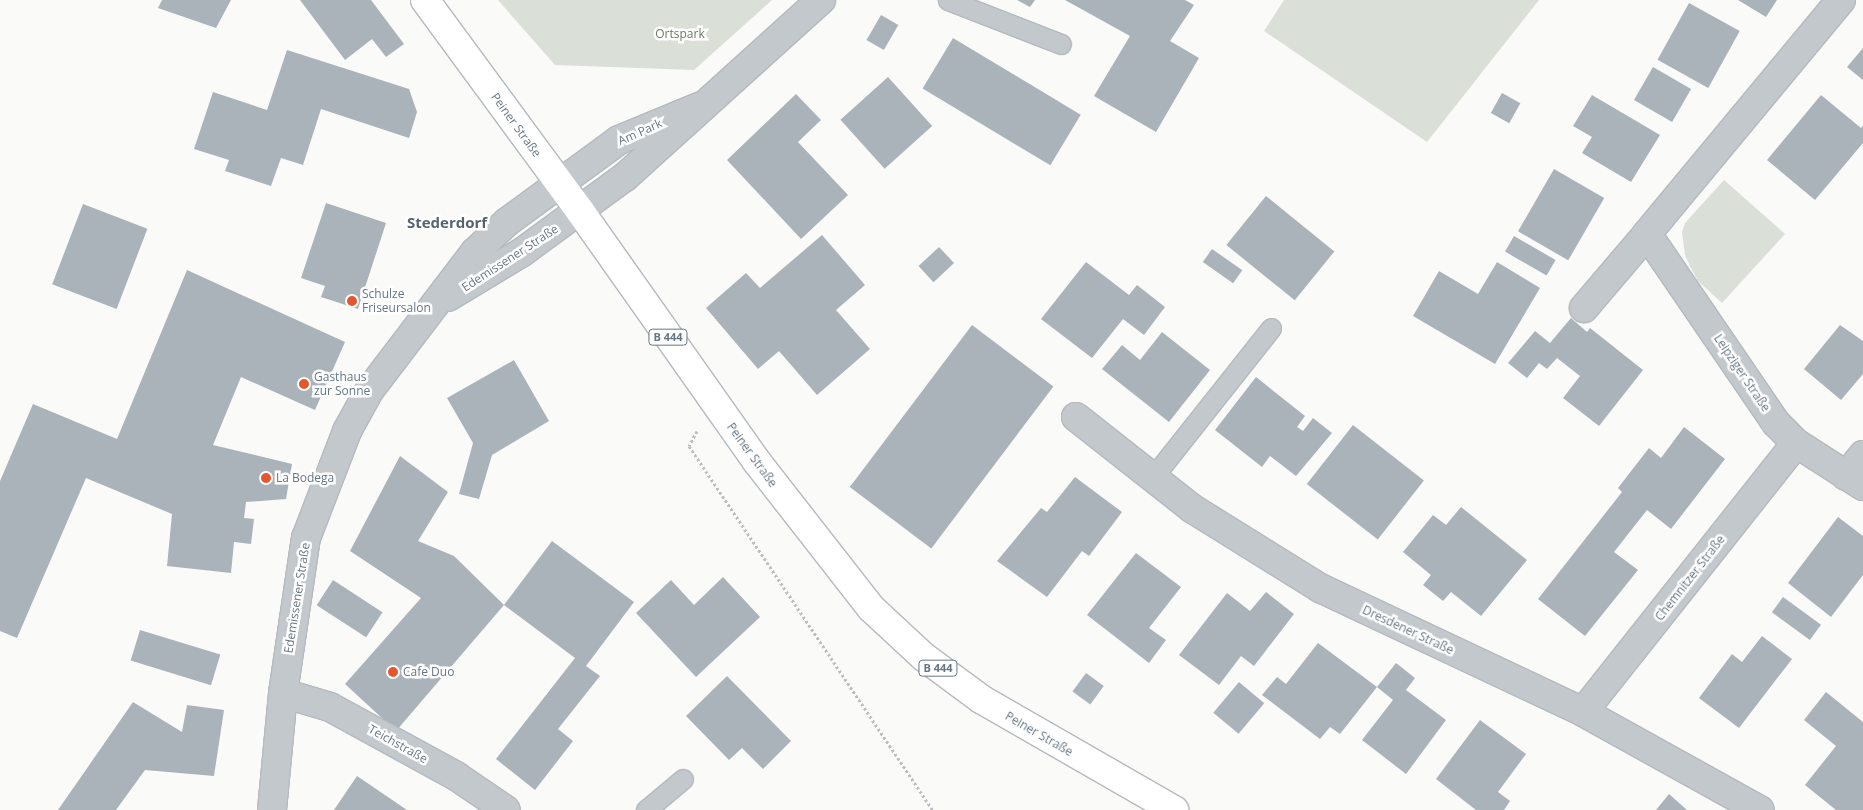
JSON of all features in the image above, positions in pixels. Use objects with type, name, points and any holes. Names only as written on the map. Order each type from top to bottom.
[{"type":"main road","name":"Peiner Straße","points":[[425,0],[580,212],[757,462],[871,608],[903,639],[951,679],[1012,719],[1174,810]]},
{"type":"street","name":"Am Park","points":[[580,212],[660,148],[701,106],[821,0]]},
{"type":"street","points":[[1584,308],[1648,234],[1841,0]]},
{"type":"street","name":"Am Park","points":[[558,182],[620,140],[701,106]]},
{"type":"street","name":"Edemissener Straße","points":[[272,810],[283,693],[306,538],[347,431],[390,360],[438,302],[475,252],[558,182]]},
{"type":"street","name":"Edemissener Straße","points":[[438,302],[522,253],[580,212]]},
{"type":"street","name":"Leipziger Straße","points":[[1648,234],[1776,423],[1796,444],[1855,481]]},
{"type":"street","name":"Dresdener Straße","points":[[1076,417],[1193,510],[1320,588],[1583,712],[1760,810]]},
{"type":"street","name":"Chemnitzer Straße","points":[[1583,712],[1796,444]]},
{"type":"street","points":[[1855,481],[1863,455]]},
{"type":"street","name":"Teichstraße","points":[[283,693],[330,707],[456,776],[506,810]]},
{"type":"lane","points":[[948,0],[1061,44]]},
{"type":"lane","points":[[1153,477],[1271,328]]},
{"type":"lane","points":[[646,810],[683,779]]},
{"type":"path","points":[[714,402],[689,446],[933,810]]},
{"type":"green space","name":"Ortspark","points":[[498,0],[772,0],[694,70],[555,65]]},
{"type":"green space","points":[[1284,0],[1539,0],[1427,142],[1264,31]]},
{"type":"green space","points":[[1724,180],[1785,234],[1722,303],[1698,281],[1685,255],[1682,232],[1685,223]]},
{"type":"building","points":[[162,0],[231,0],[216,28],[158,8]]},
{"type":"building","points":[[300,0],[371,0],[404,44],[386,57],[372,39],[345,60]]},
{"type":"building","points":[[1017,0],[1035,0],[1030,7]]},
{"type":"building","points":[[1065,0],[1185,0],[1194,5],[1170,41],[1199,58],[1156,132],[1094,96],[1130,36]]},
{"type":"building","points":[[1738,0],[1777,0],[1766,17]]},
{"type":"building","points":[[1689,3],[1740,31],[1708,88],[1657,60]]},
{"type":"building","points":[[881,15],[898,25],[884,50],[866,40]]},
{"type":"building","points":[[953,38],[1081,115],[1050,165],[923,89]]},
{"type":"building","points":[[1863,48],[1863,80],[1847,67]]},
{"type":"building","points":[[287,50],[409,89],[417,112],[409,138],[321,109],[303,165],[281,158],[271,186],[225,171],[229,160],[194,149],[213,92],[267,110]]},
{"type":"building","points":[[1653,67],[1691,89],[1672,122],[1634,100]]},
{"type":"building","points":[[888,77],[932,126],[885,169],[840,120]]},
{"type":"building","points":[[1502,93],[1520,103],[1509,123],[1491,113]]},
{"type":"building","points":[[796,94],[821,120],[798,142],[848,195],[801,239],[727,160]]},
{"type":"building","points":[[1592,95],[1660,135],[1631,182],[1582,153],[1592,137],[1573,126]]},
{"type":"building","points":[[1821,95],[1861,128],[1863,126],[1863,143],[1815,200],[1767,160]]},
{"type":"building","points":[[1554,169],[1604,198],[1568,260],[1518,231]]},
{"type":"building","points":[[1266,196],[1334,251],[1295,300],[1226,245]]},
{"type":"building","points":[[326,203],[386,223],[358,309],[321,297],[325,286],[301,278]]},
{"type":"building","points":[[83,204],[147,229],[117,309],[52,284]]},
{"type":"building","points":[[822,235],[865,285],[836,310],[870,349],[817,395],[779,351],[758,369],[706,308],[746,273],[760,288]]},
{"type":"building","points":[[1514,236],[1556,260],[1547,276],[1505,252]]},
{"type":"building","points":[[939,247],[954,263],[934,282],[919,266]]},
{"type":"building","points":[[1212,249],[1242,270],[1233,283],[1203,262]]},
{"type":"building","points":[[1086,262],[1129,295],[1137,285],[1165,307],[1144,335],[1123,319],[1092,358],[1041,319]]},
{"type":"building","points":[[1497,262],[1540,288],[1495,364],[1413,316],[1439,271],[1478,294]]},
{"type":"building","points":[[187,270],[345,342],[315,410],[241,377],[213,445],[292,464],[286,499],[246,502],[244,518],[254,519],[251,544],[234,542],[231,573],[167,566],[172,514],[86,478],[17,638],[0,631],[0,481],[33,404],[117,439]]},
{"type":"building","points":[[1571,318],[1587,332],[1590,328],[1643,370],[1599,426],[1563,398],[1580,376],[1557,358],[1547,369],[1539,363],[1527,378],[1508,363],[1535,331],[1550,343]]},
{"type":"building","points":[[972,325],[1053,386],[931,549],[850,487]]},
{"type":"building","points":[[1840,325],[1863,341],[1863,374],[1841,400],[1804,369]]},
{"type":"building","points":[[1162,332],[1210,370],[1169,422],[1102,369],[1122,345],[1140,360]]},
{"type":"building","points":[[514,360],[549,421],[492,455],[479,499],[459,494],[473,443],[447,398]]},
{"type":"building","points":[[1256,377],[1305,416],[1297,427],[1303,431],[1313,418],[1332,433],[1296,476],[1270,456],[1262,467],[1215,430]]},
{"type":"building","points":[[1353,425],[1424,480],[1378,540],[1307,484]]},
{"type":"building","points":[[1684,427],[1725,459],[1671,529],[1647,510],[1614,552],[1638,570],[1585,636],[1538,599],[1622,492],[1618,488],[1649,448],[1661,458]]},
{"type":"building","points":[[400,456],[448,492],[418,541],[454,556],[504,605],[396,731],[345,684],[421,598],[350,551]]},
{"type":"building","points":[[1075,477],[1122,512],[1089,556],[1082,551],[1047,597],[997,561],[1041,508],[1047,512]]},
{"type":"building","points":[[1461,507],[1527,560],[1481,616],[1451,592],[1443,601],[1423,585],[1431,575],[1403,552],[1433,515],[1446,525]]},
{"type":"building","points":[[1838,517],[1863,536],[1863,575],[1831,617],[1788,583]]},
{"type":"building","points":[[552,541],[634,602],[586,666],[600,676],[558,729],[573,741],[535,790],[496,759],[575,658],[504,605]]},
{"type":"building","points":[[1136,553],[1181,587],[1149,628],[1166,640],[1149,663],[1087,615]]},
{"type":"building","points":[[723,577],[760,617],[696,677],[636,613],[671,580],[694,605]]},
{"type":"building","points":[[333,580],[382,612],[366,637],[317,605]]},
{"type":"building","points":[[1266,592],[1294,614],[1254,666],[1241,656],[1219,685],[1179,655],[1227,593],[1250,611]]},
{"type":"building","points":[[1783,597],[1821,625],[1810,640],[1772,612]]},
{"type":"building","points":[[140,630],[220,655],[211,685],[131,661]]},
{"type":"building","points":[[1762,636],[1792,659],[1739,728],[1699,698],[1732,654],[1742,662]]},
{"type":"building","points":[[1318,643],[1377,687],[1340,734],[1330,727],[1320,739],[1262,695],[1277,677],[1286,684]]},
{"type":"building","points":[[1396,663],[1415,678],[1406,690],[1446,720],[1406,774],[1362,740],[1393,700],[1377,687]]},
{"type":"building","points":[[1086,673],[1104,686],[1090,705],[1072,692]]},
{"type":"building","points":[[727,676],[791,741],[763,769],[742,748],[729,760],[686,716]]},
{"type":"building","points":[[1239,682],[1264,703],[1239,734],[1213,713]]},
{"type":"building","points":[[1826,692],[1863,722],[1863,810],[1836,810],[1805,785],[1836,746],[1804,720]]},
{"type":"building","points":[[133,702],[182,732],[187,705],[224,710],[214,776],[145,770],[116,810],[58,810]]},
{"type":"building","points":[[1480,720],[1526,754],[1498,792],[1510,801],[1504,810],[1476,810],[1436,779]]},
{"type":"building","points":[[357,776],[407,810],[334,810]]},
{"type":"building","points":[[1669,794],[1687,810],[1656,810]]},
{"type":"place","name":"Schulze Friseursalon","points":[[352,301]]},
{"type":"place","name":"Gasthaus zur Sonne","points":[[304,384]]},
{"type":"place","name":"La Bodega","points":[[266,478]]},
{"type":"place","name":"Cafe Duo","points":[[393,672]]},
{"type":"district","name":"Stederdorf","points":[[447,223]]}]
